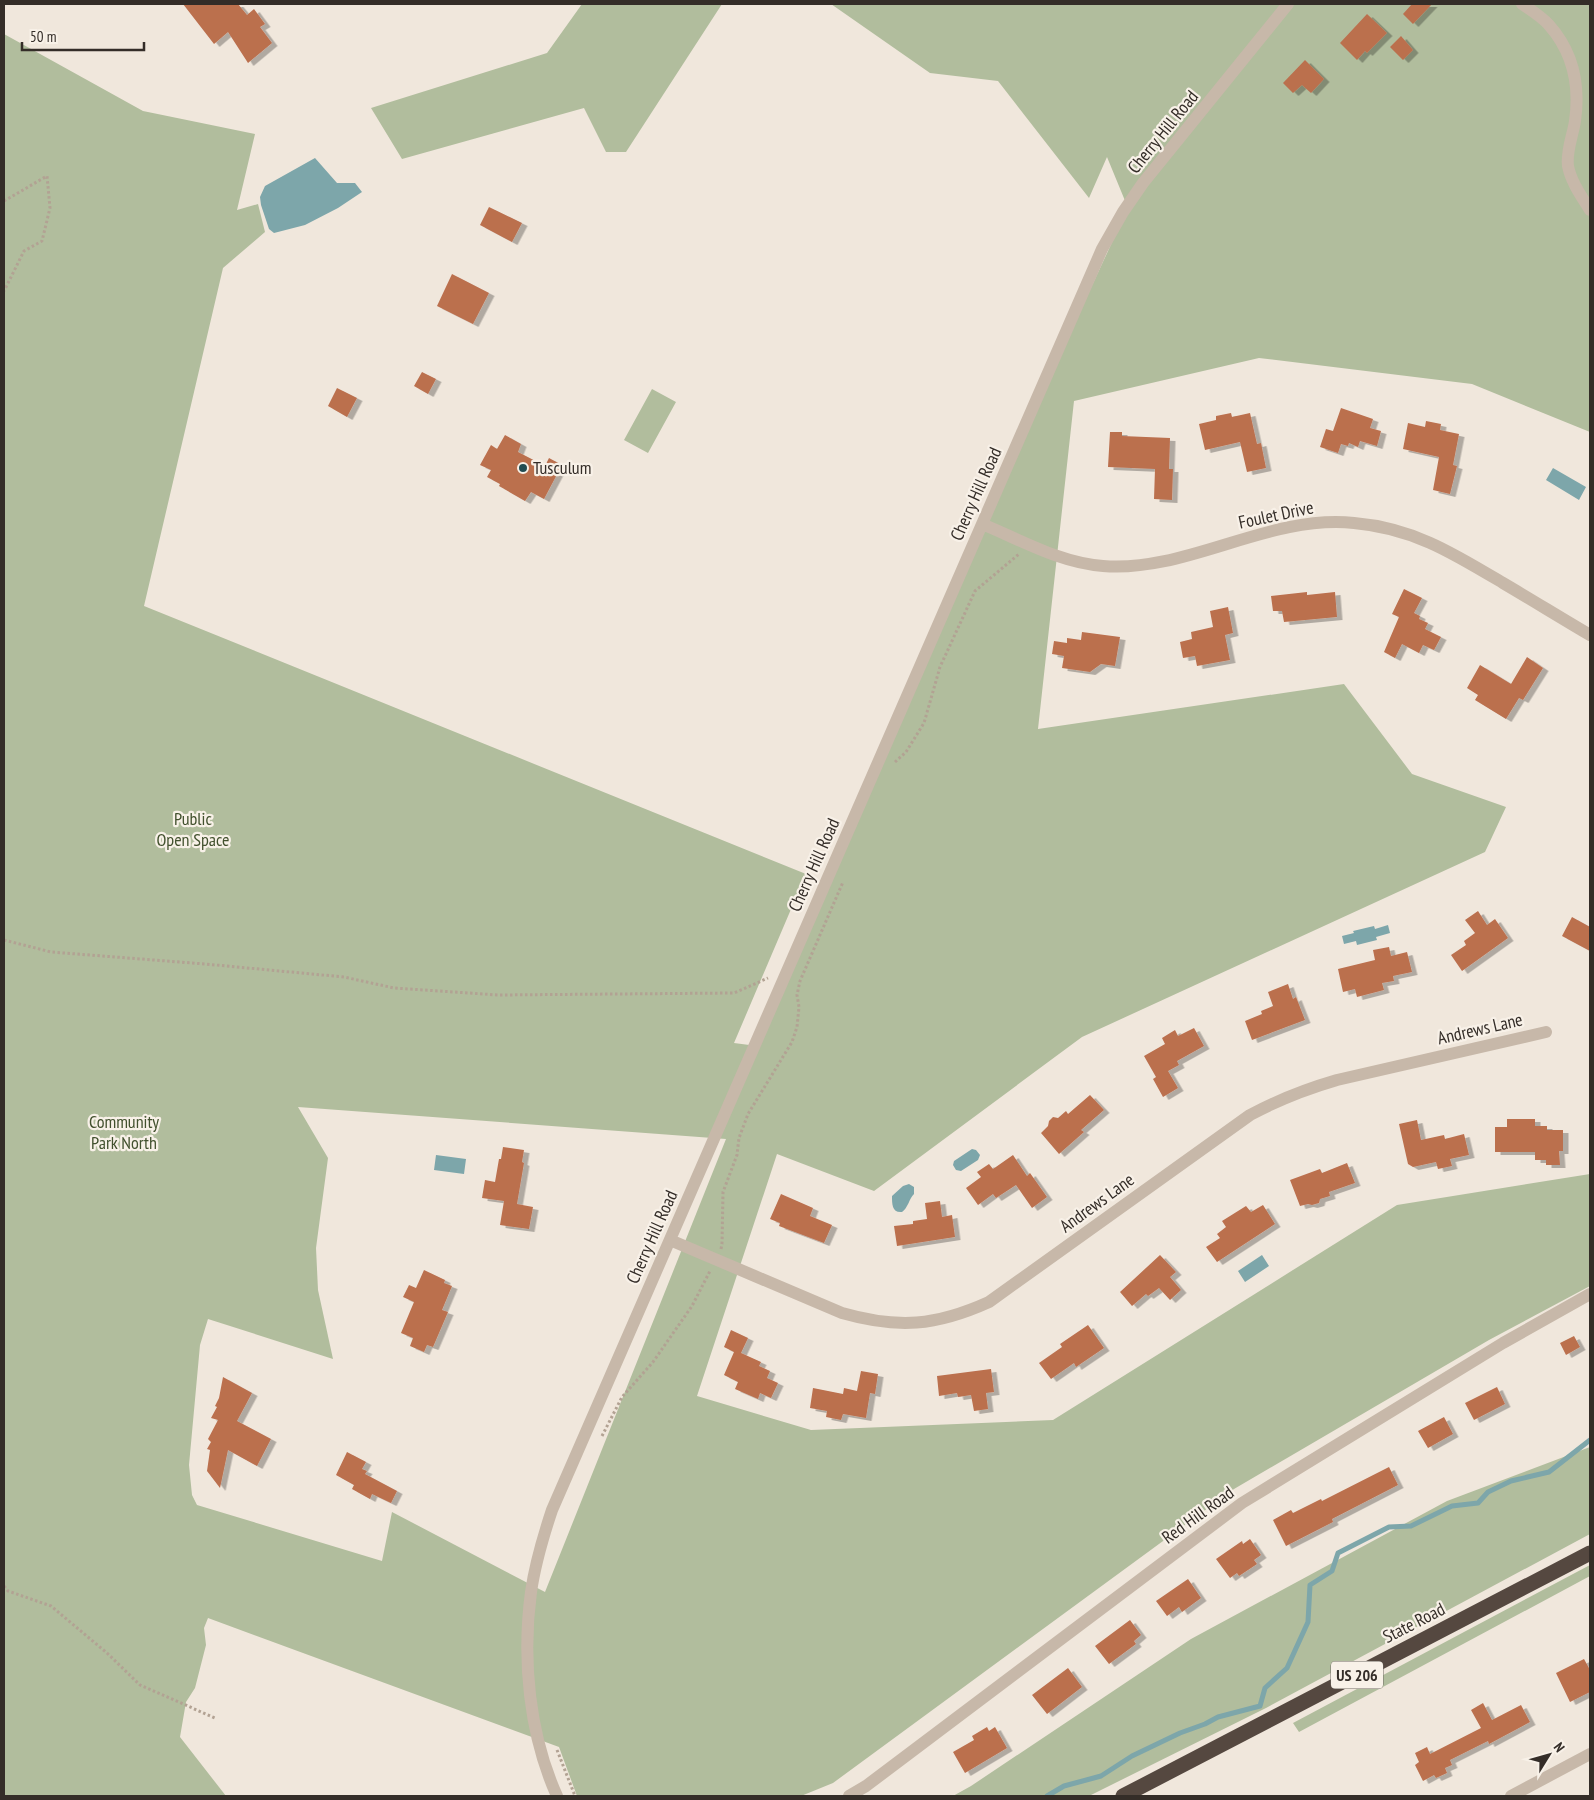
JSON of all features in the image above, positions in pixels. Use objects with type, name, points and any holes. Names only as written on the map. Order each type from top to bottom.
[{"type":"highway","name":"State Road","points":[[1123,1796],[1590,1553]]},
{"type":"street","name":"Cherry Hill Road","points":[[557,1796],[542,1753],[534,1718],[529,1676],[528,1634],[539,1551],[552,1510],[1102,249],[1123,212],[1143,183],[1288,4]]},
{"type":"street","points":[[1522,4],[1548,24],[1560,41],[1575,73],[1577,98],[1568,166],[1577,189],[1590,210]]},
{"type":"street","name":"Foulet Drive","points":[[982,524],[1062,558],[1102,566],[1132,566],[1160,562],[1291,526],[1324,522],[1353,522],[1386,527],[1414,535],[1441,546],[1590,635]]},
{"type":"street","name":"Andrews Lane","points":[[670,1240],[842,1313],[866,1320],[891,1324],[917,1324],[942,1320],[966,1313],[990,1302],[1250,1115],[1280,1100],[1306,1089],[1337,1080],[1546,1032]]},
{"type":"street","name":"Red Hill Road","points":[[849,1796],[866,1786],[1242,1503],[1503,1343],[1590,1294]]},
{"type":"street","points":[[1511,1796],[1590,1754]]},
{"type":"path","points":[[4,201],[47,176],[50,208],[42,241],[24,252],[4,290]]},
{"type":"path","points":[[893,766],[896,760],[906,752],[924,723],[940,667],[975,591],[985,581],[1014,560],[1029,544]]},
{"type":"path","points":[[720,1252],[722,1244],[723,1192],[737,1155],[739,1138],[748,1114],[792,1042],[797,1027],[799,1007],[797,995],[800,981],[846,876]]},
{"type":"path","points":[[4,940],[51,952],[344,977],[394,988],[498,996],[734,993],[775,975]]},
{"type":"path","points":[[600,1440],[622,1397],[653,1362],[692,1306],[711,1268]]},
{"type":"path","points":[[4,1586],[8,1591],[51,1606],[107,1653],[140,1685],[214,1718]]},
{"type":"path","points":[[555,1743],[575,1796]]},
{"type":"green space","points":[[582,4],[722,4],[626,152],[606,152],[584,108],[402,159],[371,108],[547,53]]},
{"type":"green space","points":[[831,4],[1590,4],[1590,432],[1472,384],[1259,358],[1074,401],[1038,729],[1344,684],[1412,774],[1506,807],[1485,852],[1082,1037],[874,1191],[777,1154],[697,1396],[811,1430],[1053,1420],[1397,1205],[1590,1174],[1590,1286],[1489,1340],[1234,1489],[833,1783],[801,1796],[577,1796],[559,1747],[208,1618],[204,1628],[206,1645],[195,1688],[186,1702],[180,1737],[226,1796],[4,1796],[4,34],[143,111],[255,134],[237,210],[258,204],[265,232],[223,268],[144,606],[806,874],[734,1043],[757,1046],[1048,380],[1128,208],[1107,157],[1089,198],[998,81],[930,73]],"holes":[[[298,1107],[726,1139],[545,1592],[392,1512],[382,1561],[197,1505],[192,1495],[189,1465],[200,1345],[208,1319],[333,1359],[318,1290],[316,1248],[328,1158]]]},
{"type":"green space","points":[[652,389],[676,402],[648,453],[624,440]]},
{"type":"green space","points":[[1590,1447],[1590,1534],[1266,1708],[1089,1796],[953,1796],[971,1786],[1191,1639],[1447,1501]]},
{"type":"green space","points":[[1590,1565],[1590,1576],[1299,1732],[1293,1723]]},
{"type":"water","points":[[315,158],[337,183],[355,183],[362,192],[338,208],[305,225],[274,233],[269,229],[261,205],[260,197],[265,186]]},
{"type":"water","points":[[1553,468],[1586,487],[1579,500],[1546,480]]},
{"type":"water","points":[[1388,925],[1390,933],[1376,937],[1377,940],[1357,945],[1356,941],[1344,944],[1342,936],[1354,933],[1353,931],[1374,926],[1375,929]]},
{"type":"water","points":[[972,1149],[976,1150],[980,1155],[978,1160],[961,1171],[956,1170],[953,1165],[954,1161]]},
{"type":"water","points":[[436,1155],[466,1159],[464,1174],[434,1170]]},
{"type":"water","points":[[909,1184],[914,1187],[914,1194],[902,1212],[896,1211],[892,1196],[903,1186]]},
{"type":"water","points":[[1262,1255],[1269,1266],[1245,1282],[1238,1271]]},
{"type":"building","points":[[183,4],[238,4],[247,15],[254,9],[265,24],[260,27],[272,43],[248,63],[228,32],[214,44]]},
{"type":"building","points":[[1412,4],[1432,4],[1413,24],[1403,14]]},
{"type":"building","points":[[1367,14],[1387,33],[1357,60],[1340,43]]},
{"type":"building","points":[[1401,36],[1413,50],[1403,60],[1390,47]]},
{"type":"building","points":[[1305,60],[1324,79],[1311,93],[1302,85],[1293,93],[1283,83]]},
{"type":"building","points":[[489,207],[522,223],[512,242],[480,225]]},
{"type":"building","points":[[452,274],[489,293],[473,324],[437,306]]},
{"type":"building","points":[[422,372],[436,379],[428,394],[414,386]]},
{"type":"building","points":[[337,388],[357,398],[347,417],[328,406]]},
{"type":"building","points":[[1341,408],[1373,419],[1370,428],[1381,431],[1377,446],[1360,441],[1358,447],[1349,443],[1348,446],[1341,444],[1338,453],[1320,447],[1326,429],[1333,431]]},
{"type":"building","points":[[1231,413],[1232,417],[1250,413],[1257,444],[1261,443],[1266,468],[1247,472],[1240,442],[1205,450],[1199,424],[1216,420],[1216,416]]},
{"type":"building","points":[[1426,421],[1441,424],[1440,430],[1459,434],[1453,465],[1457,466],[1450,494],[1433,490],[1439,457],[1403,449],[1408,423],[1425,427]]},
{"type":"building","points":[[1110,432],[1122,432],[1122,436],[1170,438],[1169,469],[1173,469],[1172,500],[1154,499],[1155,469],[1108,467]]},
{"type":"building","name":"Tusculum","points":[[505,435],[521,444],[518,452],[545,466],[549,458],[562,465],[544,499],[531,492],[525,501],[487,477],[491,470],[480,465],[491,445],[497,449]]},
{"type":"building","points":[[1404,589],[1422,598],[1414,613],[1420,616],[1419,619],[1428,623],[1425,629],[1441,637],[1434,650],[1423,645],[1419,653],[1402,644],[1395,658],[1384,652],[1399,617],[1392,614]]},
{"type":"building","points":[[1307,592],[1307,595],[1335,592],[1337,617],[1284,622],[1282,611],[1273,611],[1271,596]]},
{"type":"building","points":[[1228,607],[1233,633],[1225,635],[1230,660],[1197,666],[1195,656],[1183,658],[1180,642],[1192,639],[1191,632],[1213,627],[1210,611]]},
{"type":"building","points":[[1082,632],[1120,637],[1115,666],[1101,664],[1090,672],[1062,668],[1064,656],[1052,654],[1054,641],[1067,643],[1067,638],[1081,640]]},
{"type":"building","points":[[1527,657],[1543,668],[1523,700],[1519,698],[1506,719],[1475,700],[1478,695],[1467,688],[1480,665],[1511,684]]},
{"type":"building","points":[[1478,911],[1487,925],[1495,919],[1508,938],[1462,971],[1451,955],[1466,945],[1464,941],[1475,933],[1465,920]]},
{"type":"building","points":[[1572,917],[1590,927],[1590,951],[1562,936]]},
{"type":"building","points":[[1389,947],[1391,956],[1407,952],[1412,972],[1393,976],[1394,981],[1382,983],[1384,990],[1357,997],[1355,989],[1343,992],[1338,969],[1375,960],[1373,950]]},
{"type":"building","points":[[1288,984],[1293,999],[1296,997],[1305,1020],[1252,1040],[1245,1021],[1262,1014],[1261,1011],[1273,1006],[1268,992]]},
{"type":"building","points":[[1194,1028],[1204,1046],[1177,1061],[1179,1065],[1168,1071],[1178,1088],[1163,1097],[1153,1079],[1156,1077],[1144,1056],[1165,1044],[1162,1038],[1175,1030],[1178,1036]]},
{"type":"building","points":[[1090,1095],[1104,1110],[1081,1130],[1084,1132],[1059,1154],[1041,1133],[1053,1117],[1058,1118],[1066,1111],[1068,1114]]},
{"type":"building","points":[[1507,1119],[1535,1119],[1535,1126],[1547,1126],[1547,1130],[1563,1130],[1563,1151],[1559,1151],[1560,1165],[1546,1165],[1546,1160],[1535,1160],[1535,1152],[1495,1152],[1495,1127],[1507,1127]]},
{"type":"building","points":[[1417,1120],[1421,1140],[1444,1135],[1445,1139],[1464,1134],[1469,1155],[1450,1159],[1452,1166],[1438,1169],[1436,1162],[1413,1167],[1408,1164],[1399,1124]]},
{"type":"building","points":[[503,1147],[524,1150],[522,1162],[524,1163],[517,1204],[533,1207],[529,1229],[500,1225],[504,1201],[482,1198],[485,1180],[495,1182]]},
{"type":"building","points":[[1013,1155],[1027,1176],[1030,1173],[1047,1197],[1032,1208],[1016,1185],[996,1198],[993,1194],[978,1205],[966,1188],[981,1177],[977,1172],[989,1164],[993,1169]]},
{"type":"building","points":[[1347,1163],[1355,1183],[1329,1192],[1330,1196],[1320,1199],[1319,1203],[1300,1206],[1290,1180],[1320,1169],[1322,1173]]},
{"type":"building","points":[[781,1194],[813,1208],[810,1216],[832,1225],[824,1243],[779,1226],[780,1223],[770,1219]]},
{"type":"building","points":[[940,1201],[942,1217],[952,1215],[955,1237],[897,1246],[894,1226],[913,1224],[913,1221],[927,1219],[925,1203]]},
{"type":"building","points":[[1263,1205],[1275,1224],[1217,1262],[1206,1247],[1220,1238],[1217,1234],[1226,1227],[1222,1221],[1246,1206],[1251,1212]]},
{"type":"building","points":[[1160,1255],[1176,1272],[1170,1277],[1181,1290],[1170,1300],[1159,1288],[1148,1296],[1146,1294],[1132,1306],[1120,1292]]},
{"type":"building","points":[[424,1270],[445,1280],[444,1283],[452,1286],[442,1310],[448,1312],[433,1347],[427,1345],[424,1352],[410,1346],[413,1338],[401,1333],[414,1302],[403,1297],[409,1285],[416,1288]]},
{"type":"building","points":[[1088,1325],[1104,1348],[1076,1367],[1074,1363],[1051,1379],[1039,1363],[1062,1347],[1060,1344]]},
{"type":"building","points":[[731,1330],[748,1338],[741,1353],[761,1362],[759,1366],[770,1371],[767,1378],[778,1383],[771,1398],[760,1393],[758,1399],[735,1389],[738,1382],[724,1375],[734,1352],[724,1347]]},
{"type":"building","points":[[1574,1336],[1580,1347],[1566,1355],[1560,1343]]},
{"type":"building","points":[[991,1369],[994,1392],[986,1393],[988,1409],[974,1411],[971,1395],[958,1397],[957,1393],[939,1396],[937,1376]]},
{"type":"building","points":[[861,1371],[878,1374],[875,1394],[870,1393],[866,1418],[843,1414],[841,1420],[826,1417],[827,1411],[810,1408],[813,1388],[843,1394],[844,1388],[857,1391]]},
{"type":"building","points":[[223,1377],[252,1393],[237,1421],[271,1439],[257,1466],[228,1450],[220,1488],[207,1471],[210,1450],[207,1449],[211,1442],[208,1439],[218,1420],[211,1418],[217,1407],[215,1406],[219,1398]]},
{"type":"building","points":[[1497,1387],[1505,1404],[1474,1420],[1465,1403]]},
{"type":"building","points":[[1444,1417],[1453,1434],[1428,1448],[1418,1431]]},
{"type":"building","points":[[347,1452],[366,1462],[362,1469],[367,1471],[365,1474],[397,1491],[391,1503],[372,1494],[370,1499],[352,1489],[354,1485],[336,1475]]},
{"type":"building","points":[[1389,1467],[1398,1485],[1332,1519],[1333,1522],[1286,1546],[1273,1520],[1291,1510],[1293,1513],[1321,1499],[1322,1501]]},
{"type":"building","points":[[1250,1539],[1261,1555],[1254,1560],[1257,1564],[1239,1576],[1237,1573],[1230,1578],[1216,1559],[1242,1541],[1243,1544]]},
{"type":"building","points":[[1188,1579],[1201,1598],[1182,1612],[1179,1607],[1167,1616],[1156,1601]]},
{"type":"building","points":[[1130,1620],[1141,1635],[1134,1641],[1136,1644],[1109,1664],[1095,1646]]},
{"type":"building","points":[[1584,1659],[1590,1670],[1590,1692],[1570,1702],[1556,1673]]},
{"type":"building","points":[[1068,1668],[1082,1687],[1047,1714],[1032,1695]]},
{"type":"building","points":[[1483,1703],[1492,1720],[1521,1705],[1530,1722],[1489,1744],[1488,1741],[1450,1760],[1452,1765],[1445,1768],[1447,1773],[1436,1778],[1434,1775],[1423,1781],[1415,1765],[1419,1762],[1415,1753],[1427,1747],[1430,1754],[1481,1728],[1471,1710]]},
{"type":"building","points":[[987,1727],[989,1731],[995,1727],[1007,1748],[965,1773],[953,1752],[974,1740],[972,1736]]},
{"type":"waterway","points":[[1047,1796],[1064,1786],[1101,1776],[1132,1756],[1180,1733],[1218,1717],[1260,1706],[1265,1688],[1287,1668],[1308,1622],[1310,1585],[1332,1571],[1338,1553],[1389,1527],[1411,1526],[1452,1506],[1478,1503],[1488,1492],[1511,1481],[1549,1472],[1590,1440]]},
{"type":"place","name":"Tusculum","points":[[523,468]]},
{"type":"park label","name":"Public Open Space","points":[[193,830]]},
{"type":"park label","name":"Community Park North","points":[[124,1132]]}]
